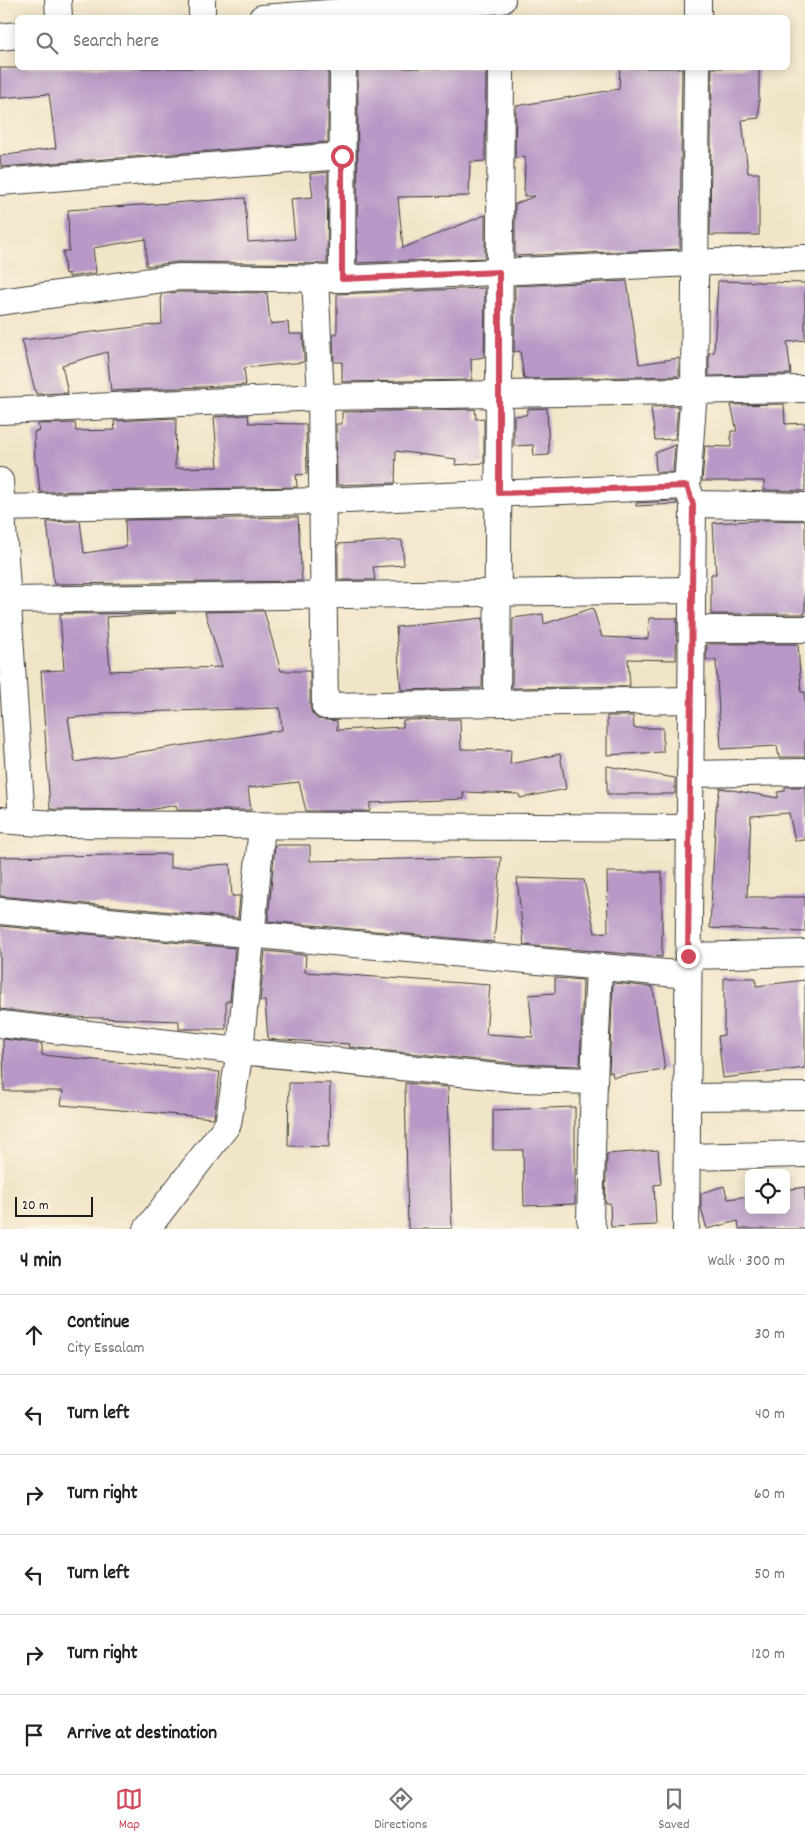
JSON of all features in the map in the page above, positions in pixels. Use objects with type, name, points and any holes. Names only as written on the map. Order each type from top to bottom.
[{"type":"street","points":[[58,0],[59,15]]},
{"type":"street","points":[[202,0],[202,15]]},
{"type":"street","points":[[293,15],[502,0],[502,15]]},
{"type":"street","points":[[698,0],[698,15]]},
{"type":"street","points":[[0,37],[15,35]]},
{"type":"street","points":[[342,279],[343,70]]},
{"type":"street","points":[[497,702],[501,70]]},
{"type":"street","points":[[686,1229],[692,629],[690,495],[694,390],[697,70]]},
{"type":"street","points":[[0,182],[342,156]]},
{"type":"street","points":[[0,302],[178,277],[342,279],[805,258]]},
{"type":"street","points":[[315,278],[321,397],[325,706],[691,700]]},
{"type":"street","points":[[0,410],[321,397],[805,389]]},
{"type":"street","points":[[0,480],[9,600],[11,821],[262,826],[690,828]]},
{"type":"street","points":[[1,508],[322,501],[499,493],[690,495],[805,506]]},
{"type":"street","points":[[9,600],[692,590]]},
{"type":"street","points":[[692,629],[805,630]]},
{"type":"street","points":[[690,774],[805,772]]},
{"type":"street","points":[[147,1229],[228,1124],[240,1051],[262,826]]},
{"type":"street","points":[[0,911],[252,933],[599,967],[688,966],[805,953]]},
{"type":"street","points":[[593,1229],[590,1219],[599,967]]},
{"type":"street","points":[[0,1024],[240,1051],[518,1079],[594,1081]]},
{"type":"street","points":[[687,1097],[805,1096]]},
{"type":"street","points":[[687,1157],[805,1154]]},
{"type":"building","points":[[0,68],[15,68],[15,70],[328,70],[328,142],[1,167],[0,156],[56,148],[49,94],[0,98]]},
{"type":"building","points":[[358,70],[486,70],[485,161],[470,162],[469,196],[398,197],[403,248],[485,215],[485,258],[357,263]]},
{"type":"building","points":[[620,70],[682,70],[680,249],[515,256],[515,204],[535,196],[524,196],[525,157],[515,158],[516,106],[619,89]]},
{"type":"building","points":[[712,70],[759,70],[759,118],[742,120],[748,173],[759,173],[759,235],[710,235]]},
{"type":"building","points":[[328,172],[327,264],[178,262],[146,266],[146,239],[93,248],[96,273],[69,277],[69,273],[65,274],[63,251],[69,251],[68,210],[245,198],[248,242],[295,239],[291,199],[313,197],[310,174]]},
{"type":"building","points":[[627,281],[639,364],[679,358],[679,376],[524,379],[520,351],[514,352],[515,286]]},
{"type":"building","points":[[718,281],[805,283],[805,340],[787,342],[791,374],[709,376],[709,353],[714,352]]},
{"type":"building","points":[[485,288],[484,357],[471,359],[472,380],[342,382],[342,362],[334,362],[333,334],[337,334],[337,294]]},
{"type":"building","points":[[179,292],[267,293],[270,324],[288,322],[289,334],[303,334],[304,362],[244,368],[246,385],[111,391],[107,352],[62,365],[68,393],[36,394],[22,340],[162,324],[161,294]]},
{"type":"building","points":[[784,404],[785,424],[805,423],[805,491],[764,490],[764,481],[702,481],[705,446],[731,447],[731,431],[737,431],[731,405]]},
{"type":"building","points":[[678,406],[675,439],[655,440],[651,407]]},
{"type":"building","points":[[547,408],[549,455],[534,456],[533,445],[514,446],[514,416],[526,415],[528,409]]},
{"type":"building","points":[[475,409],[476,419],[484,418],[484,463],[455,465],[456,459],[396,451],[395,483],[337,485],[336,424],[342,424],[342,412]]},
{"type":"building","points":[[248,415],[249,423],[306,424],[307,474],[296,475],[297,487],[40,492],[37,464],[35,464],[34,432],[40,431],[38,424],[75,423],[76,431],[115,430],[114,421],[176,418],[175,468],[218,467],[214,417]]},
{"type":"building","points":[[675,445],[673,472],[656,472],[655,453]]},
{"type":"building","points":[[676,501],[677,504],[636,506],[636,503]]},
{"type":"building","points":[[298,517],[302,581],[54,584],[47,522],[80,521],[84,553],[126,547],[125,520]]},
{"type":"building","points":[[765,520],[805,521],[805,614],[711,614],[711,574],[716,574],[713,523]]},
{"type":"building","points":[[402,540],[404,565],[373,567],[375,580],[338,580],[338,544]]},
{"type":"building","points":[[593,608],[602,637],[648,639],[649,618],[677,618],[676,660],[628,659],[630,686],[512,688],[513,618],[543,614],[544,624]]},
{"type":"building","points":[[264,611],[281,671],[310,671],[310,707],[312,713],[317,719],[337,721],[337,730],[403,727],[403,720],[460,719],[461,749],[511,750],[510,764],[560,754],[566,789],[520,798],[519,794],[463,792],[464,799],[370,803],[370,811],[306,811],[299,782],[248,788],[251,810],[177,810],[176,805],[149,810],[50,809],[41,671],[64,670],[60,614],[176,613],[106,617],[110,671],[222,667],[205,612]],"holes":[[[280,708],[282,730],[75,762],[68,718],[102,715],[102,713]]]},
{"type":"building","points":[[483,618],[482,688],[401,690],[396,627]]},
{"type":"building","points":[[707,644],[798,644],[801,692],[805,692],[805,757],[779,757],[777,746],[721,749],[716,660],[706,660]]},
{"type":"building","points":[[607,716],[633,716],[634,728],[663,728],[663,752],[607,755]]},
{"type":"building","points":[[607,766],[675,778],[675,794],[607,794]]},
{"type":"building","points":[[785,787],[805,787],[805,840],[795,841],[789,813],[751,816],[747,897],[805,897],[805,932],[710,928],[716,809],[720,788],[778,798],[778,792],[785,791]]},
{"type":"building","points":[[275,845],[310,845],[310,861],[501,857],[494,942],[268,921]]},
{"type":"building","points":[[170,854],[170,868],[230,864],[232,896],[240,896],[238,918],[0,896],[0,857]]},
{"type":"building","points":[[607,872],[662,872],[662,957],[524,945],[517,878],[584,880],[595,933],[608,932]]},
{"type":"building","points":[[0,926],[235,948],[230,1001],[226,1001],[226,1029],[179,1029],[179,1021],[73,1017],[0,1009]]},
{"type":"building","points":[[265,951],[306,955],[305,972],[490,985],[486,1034],[533,1037],[529,995],[555,993],[555,978],[583,980],[580,1066],[519,1064],[349,1047],[350,1044],[268,1039],[265,1001],[260,1001]]},
{"type":"building","points":[[724,978],[756,978],[756,986],[805,980],[805,1068],[723,1078],[718,1036],[724,1035]]},
{"type":"building","points":[[613,983],[653,987],[665,1070],[613,1077],[612,1072],[609,1072]]},
{"type":"building","points":[[3,1039],[42,1044],[42,1055],[220,1072],[214,1118],[61,1105],[63,1091],[4,1091]]},
{"type":"building","points":[[289,1083],[330,1083],[329,1147],[288,1146]]},
{"type":"building","points":[[405,1083],[448,1087],[452,1229],[408,1229]]},
{"type":"building","points":[[575,1107],[575,1204],[524,1206],[523,1150],[493,1150],[493,1110]]},
{"type":"building","points":[[658,1150],[661,1184],[654,1185],[656,1225],[611,1227],[610,1203],[605,1203],[607,1154]]},
{"type":"building","points":[[724,1186],[728,1199],[745,1197],[745,1214],[790,1214],[790,1189],[805,1187],[805,1229],[739,1229],[738,1221],[707,1229],[701,1208],[701,1193]]},
{"type":"route","points":[[342,156],[342,279],[499,272],[499,493],[687,486],[693,504],[688,956]]}]
